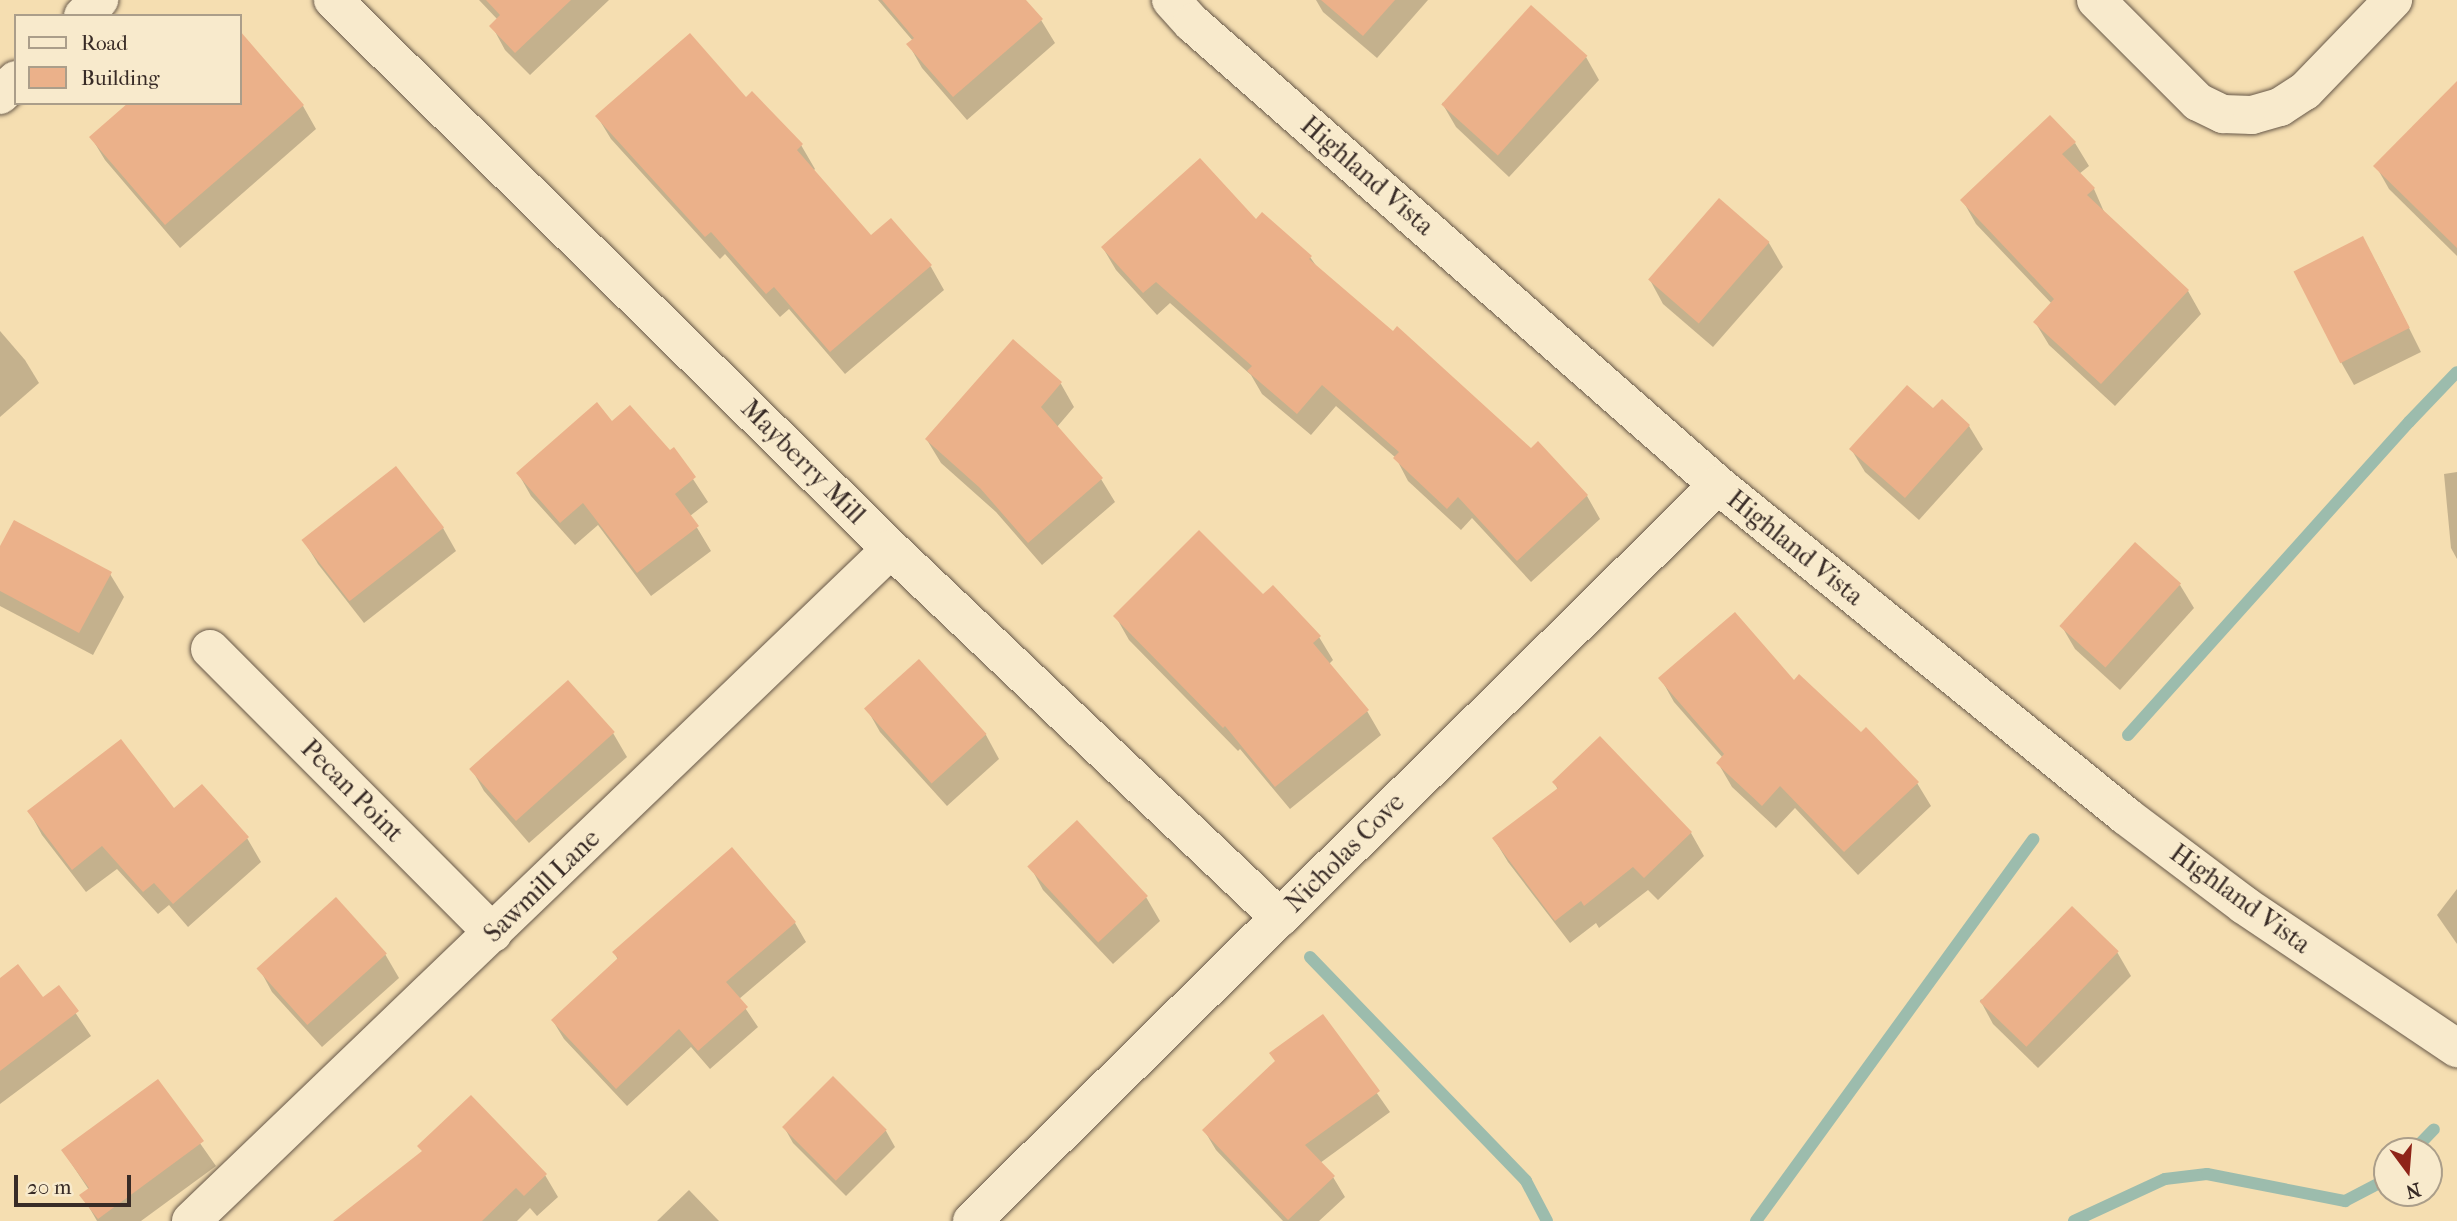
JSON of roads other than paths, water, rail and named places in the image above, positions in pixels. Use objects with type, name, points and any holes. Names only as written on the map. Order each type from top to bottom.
[{"type":"street","points":[[85,14],[99,0]]},
{"type":"street","name":"Mayberry Mill","points":[[333,0],[891,550],[1280,918]]},
{"type":"street","name":"Highland Vista","points":[[1171,0],[1213,41],[1718,485],[2126,816],[2244,905],[2457,1048]]},
{"type":"street","points":[[2096,0],[2198,102],[2223,114],[2252,115],[2280,107],[2305,92],[2393,0]]},
{"type":"street","points":[[0,95],[14,82]]},
{"type":"street","name":"Nicholas Cove","points":[[972,1221],[1718,485]]},
{"type":"street","name":"Sawmill Lane","points":[[191,1221],[891,550]]},
{"type":"street","name":"Pecan Point","points":[[210,649],[494,933]]},
{"type":"waterway","points":[[2128,735],[2457,372]]},
{"type":"waterway","points":[[1756,1221],[2034,839]]},
{"type":"waterway","points":[[1310,957],[1526,1181],[1547,1221]]},
{"type":"waterway","points":[[2426,1137],[2434,1129]]},
{"type":"waterway","points":[[2074,1221],[2165,1179],[2207,1174],[2345,1201],[2373,1186]]}]
